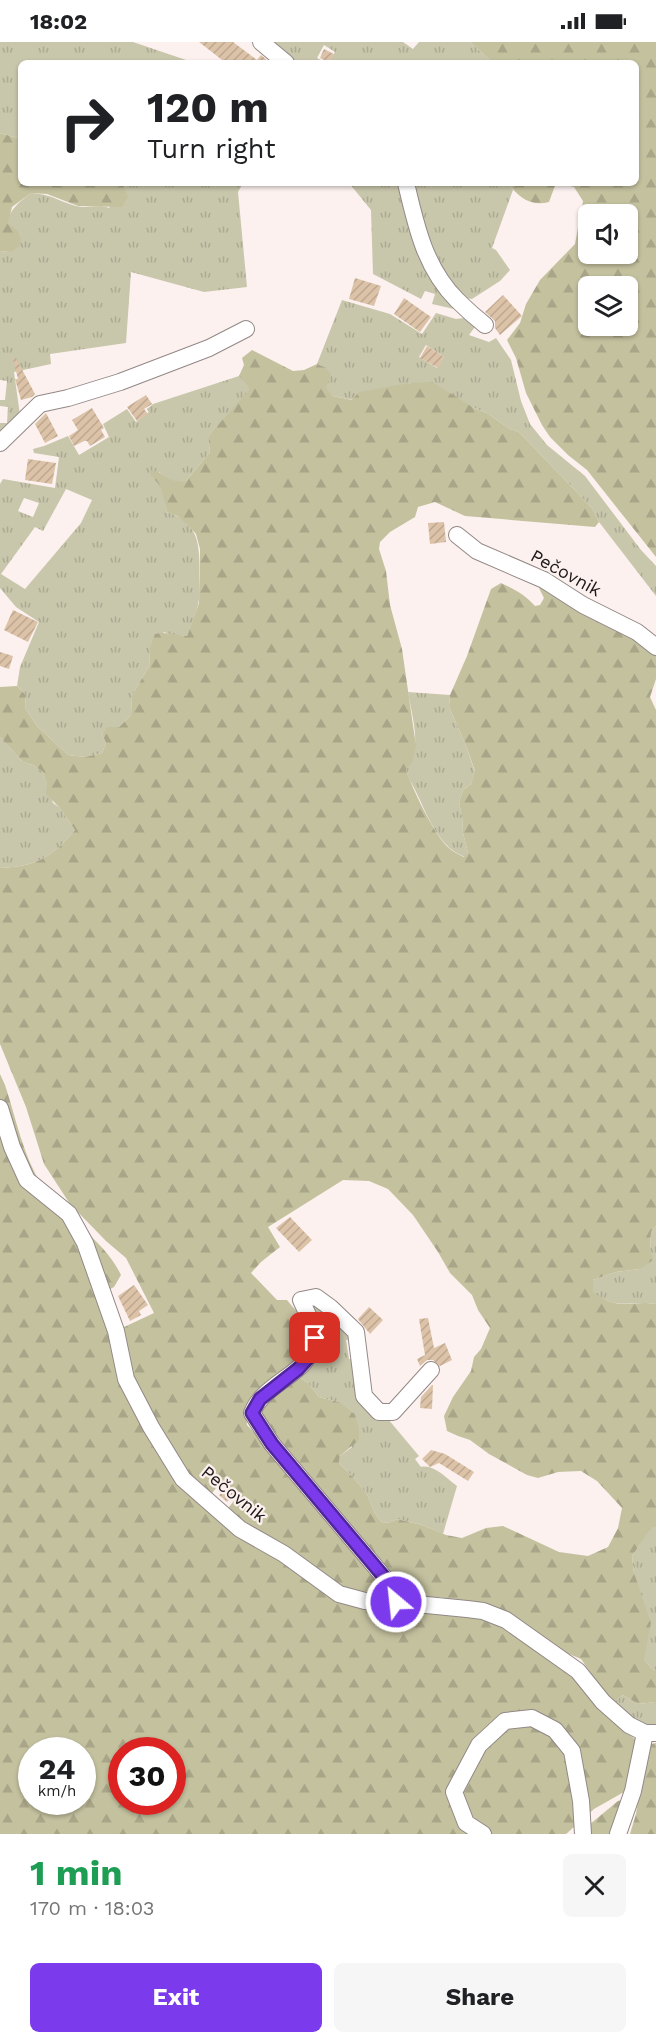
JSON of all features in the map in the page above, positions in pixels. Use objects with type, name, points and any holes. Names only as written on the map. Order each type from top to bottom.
[{"type":"street","points":[[261,42],[282,60]]},
{"type":"street","points":[[407,186],[418,235],[428,259],[457,300],[485,325]]},
{"type":"street","points":[[0,443],[40,404],[120,382],[209,348],[246,329]]},
{"type":"street","name":"Pečovnik","points":[[457,535],[477,551],[544,580],[583,605],[637,632],[656,647]]},
{"type":"street","name":"Pečovnik","points":[[0,1108],[12,1147],[27,1180],[69,1214],[85,1243],[116,1331],[126,1379],[183,1479],[240,1529],[284,1554],[339,1594],[364,1601],[475,1610],[506,1620],[578,1671],[603,1702],[629,1725],[651,1733]]},
{"type":"street","points":[[396,1602],[384,1577],[272,1444],[252,1413],[260,1399],[298,1369],[310,1356],[315,1338],[301,1300],[316,1298],[332,1308],[356,1332],[364,1396],[379,1412],[393,1412],[431,1370]]},
{"type":"street","points":[[483,1834],[466,1823],[454,1792],[479,1745],[505,1721],[532,1718],[555,1730],[572,1751],[581,1801],[583,1834]]},
{"type":"street","points":[[618,1834],[651,1733]]},
{"type":"green space","points":[[0,42],[133,42],[186,60],[18,60],[18,138],[0,133]]},
{"type":"green space","points":[[273,42],[403,42],[413,49],[419,42],[470,42],[490,60],[331,60],[335,52],[324,45],[317,58],[321,60],[293,60]]},
{"type":"green space","points":[[470,42],[656,42],[656,557],[587,470],[550,437],[526,393],[516,358],[507,340],[520,323],[526,304],[540,280],[575,244],[578,228],[578,264],[638,264],[638,204],[582,204],[583,201],[574,187],[570,186],[639,186],[639,60],[490,60]]},
{"type":"green space","points":[[0,133],[18,138],[18,186],[123,186],[128,197],[122,207],[78,206],[47,194],[31,193],[12,207],[8,224],[17,230],[21,239],[19,247],[10,252],[0,251]]},
{"type":"green space","points":[[122,186],[241,186],[238,192],[247,287],[204,292],[131,272],[126,343],[50,354],[51,364],[14,372],[20,415],[0,436],[0,423],[7,423],[8,407],[0,406],[0,400],[5,400],[7,381],[0,380],[0,251],[10,252],[8,224],[11,212],[31,193],[49,196],[76,206],[109,208]]},
{"type":"green space","points":[[351,186],[404,186],[457,305],[454,309],[432,304],[435,294],[425,291],[421,299],[373,274],[371,210]]},
{"type":"green space","points":[[411,186],[510,186],[513,190],[492,248],[496,250],[510,270],[500,281],[472,299],[465,298],[441,276]]},
{"type":"green space","points":[[510,186],[555,186],[549,202],[531,202],[516,193]]},
{"type":"green space","points":[[342,300],[390,314],[422,334],[436,313],[456,319],[471,317],[477,324],[469,335],[489,342],[496,338],[511,360],[521,401],[530,424],[547,445],[585,476],[641,550],[656,566],[656,596],[599,522],[592,508],[519,432],[510,429],[487,413],[411,383],[353,400],[333,396],[325,388],[325,367],[317,364]],"holes":[[[426,345],[444,357],[437,368],[419,357]]]},
{"type":"green space","points":[[252,350],[293,371],[304,370],[317,364],[325,367],[331,375],[326,388],[333,396],[352,400],[359,392],[411,383],[432,382],[474,408],[487,413],[510,429],[519,432],[592,508],[599,522],[595,527],[465,516],[435,502],[418,507],[415,517],[390,532],[380,542],[379,549],[386,571],[390,605],[402,649],[416,746],[412,763],[406,770],[428,818],[439,837],[451,850],[464,857],[468,853],[459,802],[463,790],[471,784],[475,771],[449,707],[450,695],[491,589],[501,583],[519,593],[535,606],[540,605],[544,598],[539,588],[544,582],[656,650],[656,679],[650,697],[656,710],[656,1226],[651,1232],[650,1250],[653,1260],[640,1269],[616,1272],[593,1280],[593,1292],[617,1304],[656,1304],[656,1527],[652,1527],[632,1556],[634,1573],[651,1623],[644,1659],[652,1669],[656,1670],[656,1702],[638,1704],[623,1695],[612,1703],[581,1659],[557,1649],[475,1604],[440,1597],[403,1595],[368,1555],[256,1413],[296,1375],[308,1383],[319,1397],[339,1402],[355,1415],[359,1440],[340,1456],[339,1463],[366,1493],[375,1513],[383,1523],[397,1519],[462,1538],[486,1528],[503,1526],[559,1552],[588,1556],[608,1547],[618,1528],[622,1508],[597,1481],[581,1471],[558,1472],[538,1478],[527,1475],[489,1454],[470,1440],[447,1431],[444,1416],[453,1397],[471,1371],[474,1357],[481,1349],[490,1328],[478,1310],[472,1295],[450,1273],[413,1215],[388,1189],[369,1181],[343,1180],[268,1227],[280,1247],[251,1273],[277,1300],[287,1300],[302,1317],[309,1334],[309,1350],[246,1412],[247,1425],[302,1481],[385,1592],[379,1597],[342,1588],[225,1512],[237,1497],[221,1481],[208,1499],[187,1473],[131,1379],[122,1328],[154,1313],[126,1258],[70,1204],[44,1164],[26,1107],[0,1044],[0,868],[24,865],[42,859],[75,830],[59,807],[46,794],[47,785],[43,772],[23,762],[0,737],[0,687],[17,686],[26,695],[25,708],[37,726],[68,755],[85,757],[102,753],[106,743],[102,734],[107,727],[119,727],[131,715],[132,695],[150,665],[149,651],[155,634],[187,636],[199,603],[200,549],[196,534],[177,516],[167,512],[161,487],[151,475],[151,470],[174,481],[186,481],[210,452],[208,436],[250,389],[239,376],[244,365],[242,358]]},
{"type":"green space","points":[[239,376],[251,389],[208,436],[210,452],[186,481],[174,483],[159,472],[167,512],[186,522],[192,529],[198,545],[199,602],[187,636],[164,632],[149,651],[150,665],[132,695],[131,715],[119,727],[107,728],[102,734],[106,743],[102,753],[85,757],[68,755],[37,726],[25,708],[26,695],[17,686],[20,667],[39,622],[16,607],[0,588],[0,484],[3,479],[55,488],[59,457],[34,453],[33,449],[68,436],[79,455],[109,437],[103,424],[127,409],[136,422],[149,412],[147,409],[153,404]],"holes":[[[66,489],[92,500],[81,523],[25,589],[1,574],[35,527],[43,531]],[[24,498],[39,503],[33,517],[18,511]]]},
{"type":"green space","points":[[408,692],[450,695],[449,707],[475,772],[471,784],[463,790],[459,802],[468,853],[465,857],[454,852],[445,844],[431,824],[409,779],[406,770],[414,752],[415,732]]},
{"type":"green space","points":[[0,737],[23,762],[43,772],[53,803],[59,807],[75,830],[42,859],[24,865],[0,868]]},
{"type":"green space","points":[[0,1074],[35,1174],[61,1208],[105,1250],[121,1275],[114,1287],[102,1293],[113,1344],[179,1480],[201,1506],[220,1522],[338,1600],[434,1608],[496,1621],[576,1674],[618,1726],[635,1739],[636,1749],[631,1788],[594,1809],[566,1834],[0,1834]]},
{"type":"green space","points":[[656,1226],[656,1304],[610,1302],[593,1293],[593,1280],[616,1272],[640,1269],[650,1250],[651,1232]]},
{"type":"green space","points":[[319,1304],[355,1339],[346,1340],[349,1359],[358,1361],[358,1377],[388,1419],[419,1456],[415,1459],[421,1467],[435,1470],[457,1486],[443,1534],[422,1525],[397,1519],[383,1523],[375,1513],[366,1493],[339,1463],[340,1456],[352,1447],[339,1402],[319,1397],[308,1383],[296,1375],[305,1305]]},
{"type":"green space","points":[[652,1526],[656,1527],[656,1670],[652,1669],[644,1659],[632,1556]]},
{"type":"green space","points":[[623,1695],[638,1704],[656,1702],[656,1727],[632,1721],[612,1703]]},
{"type":"green space","points":[[656,1743],[656,1834],[630,1834],[636,1814],[646,1745]]},
{"type":"green space","points":[[628,1798],[617,1834],[578,1834],[618,1801]]},
{"type":"building","points":[[199,42],[233,42],[257,60],[222,60]]},
{"type":"building","points":[[324,49],[334,54],[331,60],[320,58]]},
{"type":"building","points":[[261,55],[267,60],[257,60]]},
{"type":"building","points":[[355,278],[381,286],[374,306],[349,299]]},
{"type":"building","points":[[503,295],[522,316],[500,335],[495,328],[495,321],[485,312]]},
{"type":"building","points":[[404,298],[431,317],[420,332],[394,314]]},
{"type":"building","points":[[427,346],[444,357],[438,368],[420,358]]},
{"type":"building","points":[[16,358],[35,394],[21,400],[15,379],[18,379],[13,359]]},
{"type":"building","points":[[146,395],[152,404],[144,409],[148,414],[137,421],[127,407]]},
{"type":"building","points":[[92,408],[104,428],[101,430],[105,437],[90,446],[87,441],[84,441],[74,446],[69,436],[78,430],[72,420]]},
{"type":"building","points":[[46,413],[58,436],[45,443],[35,424]]},
{"type":"building","points":[[28,459],[56,463],[52,484],[25,480]]},
{"type":"building","points":[[444,522],[446,542],[430,544],[428,523]]},
{"type":"building","points":[[13,610],[38,622],[28,642],[4,630]]},
{"type":"building","points":[[0,652],[13,656],[9,669],[0,666]]},
{"type":"building","points":[[290,1217],[312,1240],[299,1252],[276,1228]]},
{"type":"building","points":[[134,1285],[148,1305],[139,1311],[141,1315],[130,1321],[118,1296]]},
{"type":"building","points":[[369,1307],[383,1320],[370,1334],[358,1319]]},
{"type":"building","points":[[428,1318],[434,1348],[445,1343],[452,1360],[440,1366],[433,1360],[427,1360],[420,1366],[417,1359],[425,1355],[419,1319]]},
{"type":"building","points":[[432,1385],[432,1409],[420,1408],[421,1397]]},
{"type":"building","points":[[431,1450],[445,1454],[474,1472],[468,1481],[439,1463],[430,1467],[422,1459]]},
{"type":"building","points":[[228,1486],[236,1493],[227,1502],[219,1495]]},
{"type":"route","points":[[315,1338],[310,1356],[298,1369],[260,1399],[252,1413],[272,1444],[384,1577],[396,1602]]}]
